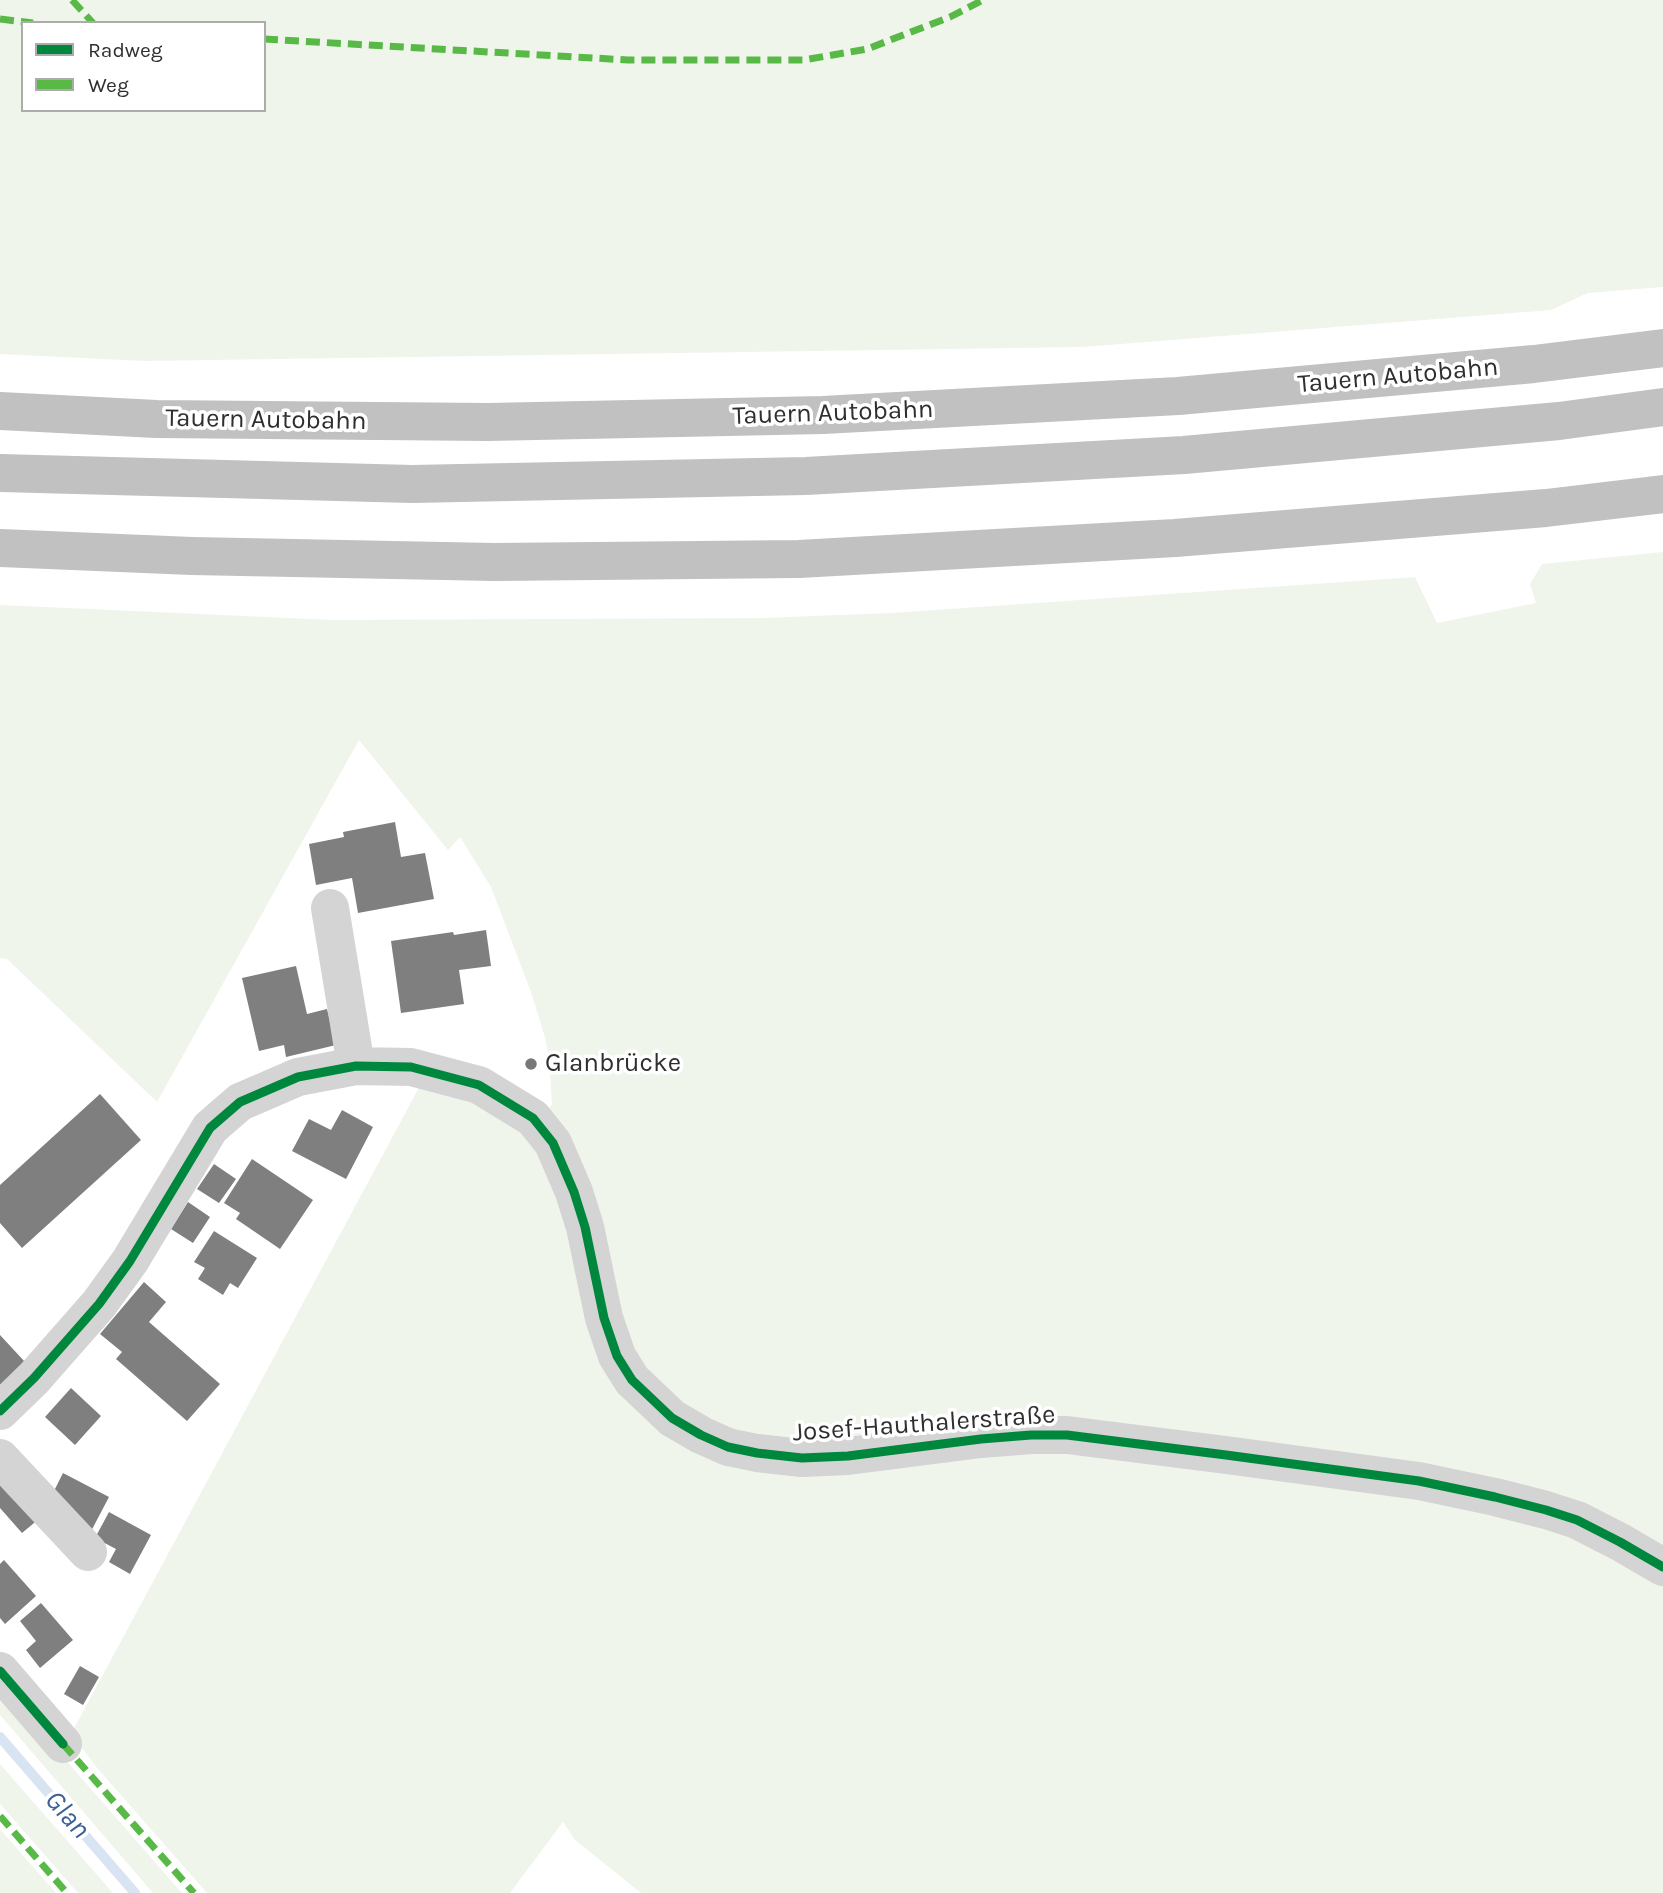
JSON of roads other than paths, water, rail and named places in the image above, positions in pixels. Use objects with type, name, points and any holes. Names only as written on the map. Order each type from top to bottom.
[{"type":"highway","name":"Tauern Autobahn","points":[[0,411],[156,419],[488,422],[823,415],[1178,396],[1520,365],[1663,348]]},
{"type":"highway","points":[[0,473],[412,484],[806,477],[1184,455],[1559,421],[1663,407]]},
{"type":"highway","points":[[0,548],[192,556],[494,562],[799,559],[1175,538],[1546,508],[1663,494]]},
{"type":"street","points":[[330,908],[356,1066]]},
{"type":"street","name":"Josef-Hauthalerstraße","points":[[0,1411],[34,1378],[99,1304],[130,1261],[211,1128],[240,1102],[298,1077],[356,1066],[411,1067],[479,1084],[533,1118],[553,1143],[573,1192],[585,1227],[604,1318],[617,1356],[632,1380],[672,1418],[728,1447],[757,1453],[814,1457],[848,1456],[1031,1435],[1067,1435],[1212,1453],[1419,1481],[1495,1497],[1577,1520],[1663,1567]]},
{"type":"street","points":[[0,1458],[88,1552]]},
{"type":"street","points":[[0,1671],[63,1744]]},
{"type":"waterway","name":"Glan","points":[[0,1737],[135,1893]]},
{"type":"place","name":"Glanbrücke","points":[[531,1064]]}]
